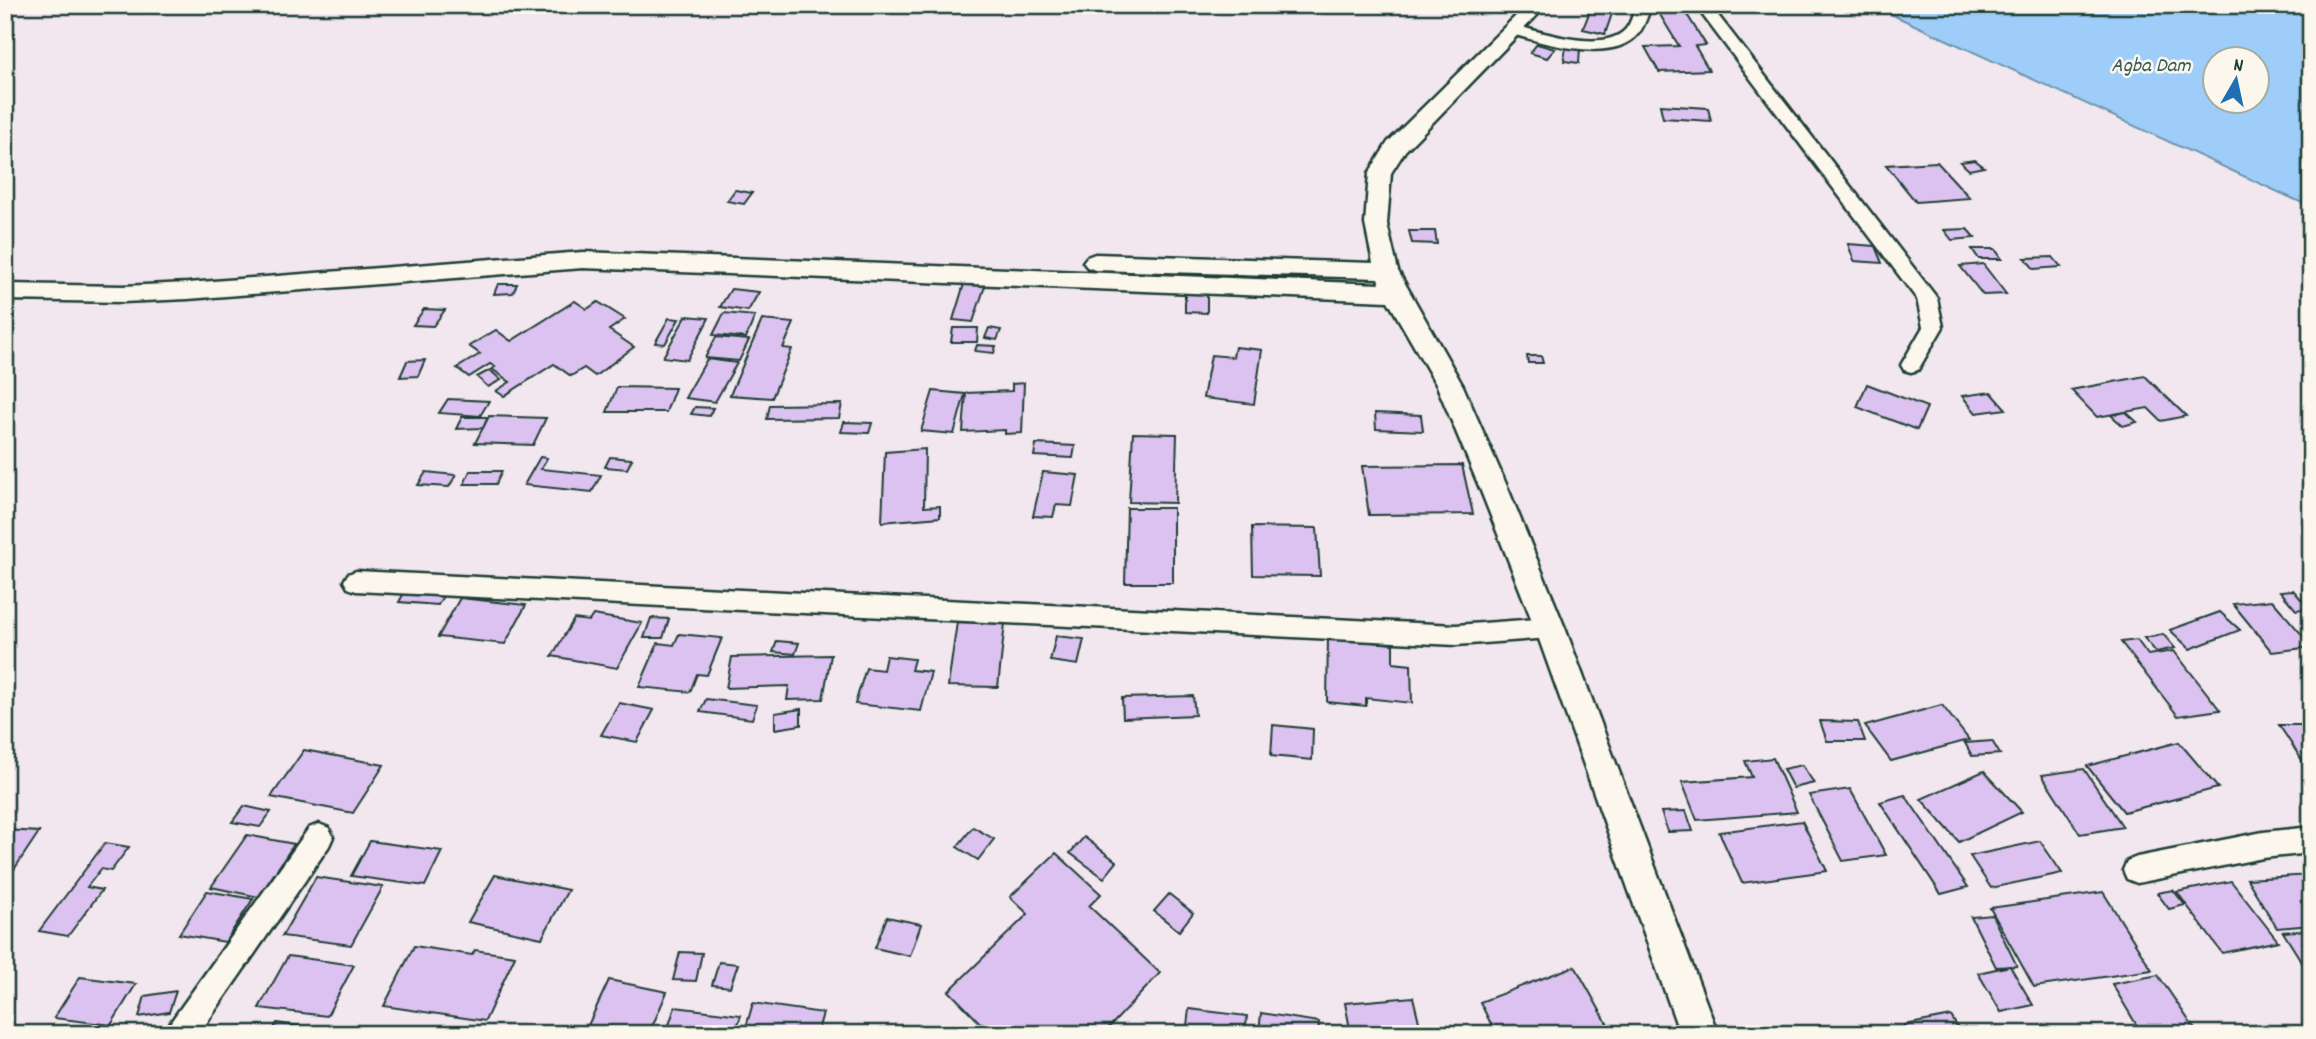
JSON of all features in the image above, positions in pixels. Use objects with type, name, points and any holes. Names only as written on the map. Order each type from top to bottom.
[{"type":"street","points":[[1538,5],[1396,147],[1380,173],[1376,224],[1391,282],[1450,386],[1550,628],[1699,1034]]},
{"type":"street","points":[[1514,30],[1557,41],[1608,44],[1625,39],[1634,31],[1645,5]]},
{"type":"street","points":[[1702,5],[1927,299],[1933,327],[1911,365]]},
{"type":"street","points":[[5,274],[134,277],[195,275],[588,245],[1391,282]]},
{"type":"street","points":[[5,292],[123,294],[583,260],[1391,282]]},
{"type":"street","points":[[356,581],[1455,635],[1550,628]]},
{"type":"street","points":[[181,1034],[319,837]]},
{"type":"street","points":[[2137,870],[2263,845],[2311,840]]},
{"type":"water","name":"Agba Dam","points":[[1871,5],[2311,5],[2311,207]]},
{"type":"building","points":[[1592,5],[1615,5],[1605,34],[1583,29]]},
{"type":"building","points":[[1654,5],[1681,5],[1706,45],[1695,46],[1709,70],[1659,72],[1645,47],[1679,46]]},
{"type":"building","points":[[1537,44],[1555,49],[1547,58],[1530,53]]},
{"type":"building","points":[[1566,46],[1580,47],[1579,63],[1564,61]]},
{"type":"building","points":[[1660,105],[1708,108],[1711,121],[1663,118]]},
{"type":"building","points":[[1975,160],[1984,167],[1969,170],[1960,162]]},
{"type":"building","points":[[1937,162],[1970,198],[1916,202],[1886,165]]},
{"type":"building","points":[[735,190],[752,193],[744,204],[727,201]]},
{"type":"building","points":[[1967,229],[1975,238],[1952,240],[1944,230]]},
{"type":"building","points":[[1409,231],[1435,231],[1437,244],[1412,243]]},
{"type":"building","points":[[1848,244],[1875,246],[1882,263],[1854,261]]},
{"type":"building","points":[[1972,249],[1995,249],[2002,259],[1979,259]]},
{"type":"building","points":[[2053,257],[2061,267],[2034,269],[2025,258]]},
{"type":"building","points":[[1983,264],[2006,294],[1983,295],[1960,266]]},
{"type":"building","points":[[498,284],[517,284],[513,293],[494,294]]},
{"type":"building","points":[[964,284],[985,286],[973,322],[953,320]]},
{"type":"building","points":[[731,289],[759,292],[748,311],[720,307]]},
{"type":"building","points":[[1185,293],[1207,293],[1207,313],[1185,312]]},
{"type":"building","points":[[575,301],[587,309],[598,302],[625,319],[609,330],[634,347],[595,376],[584,368],[571,376],[554,364],[504,396],[496,391],[510,382],[492,369],[495,367],[490,364],[469,377],[457,368],[480,354],[469,346],[496,330],[511,341]]},
{"type":"building","points":[[424,309],[445,310],[433,326],[413,325]]},
{"type":"building","points":[[724,313],[755,316],[746,338],[713,335]]},
{"type":"building","points":[[686,316],[709,318],[687,360],[663,357]]},
{"type":"building","points":[[669,318],[679,319],[665,344],[655,343]]},
{"type":"building","points":[[762,320],[794,323],[783,348],[792,349],[772,398],[730,395]]},
{"type":"building","points":[[953,328],[978,328],[977,342],[951,342]]},
{"type":"building","points":[[989,328],[1001,330],[997,340],[985,338]]},
{"type":"building","points":[[716,337],[749,340],[739,361],[705,358]]},
{"type":"building","points":[[977,345],[996,346],[994,353],[975,351]]},
{"type":"building","points":[[1235,347],[1262,350],[1254,404],[1203,398],[1211,355],[1233,357]]},
{"type":"building","points":[[1527,356],[1541,356],[1543,363],[1528,363]]},
{"type":"building","points":[[707,359],[737,363],[715,402],[685,398]]},
{"type":"building","points":[[425,360],[418,376],[400,377],[407,361]]},
{"type":"building","points":[[490,370],[501,380],[488,387],[477,377]]},
{"type":"building","points":[[2145,376],[2186,416],[2161,421],[2148,408],[2097,417],[2071,390]]},
{"type":"building","points":[[1024,383],[1022,433],[1005,434],[1005,430],[963,432],[966,393],[1012,391],[1012,384]]},
{"type":"building","points":[[1867,384],[1927,407],[1917,430],[1857,407]]},
{"type":"building","points":[[617,387],[675,388],[666,412],[607,412]]},
{"type":"building","points":[[933,391],[965,394],[954,434],[921,431]]},
{"type":"building","points":[[1991,392],[2006,409],[1976,413],[1962,396]]},
{"type":"building","points":[[448,399],[489,401],[480,416],[439,413]]},
{"type":"building","points":[[842,404],[839,418],[767,419],[770,405]]},
{"type":"building","points":[[695,407],[713,408],[709,416],[691,414]]},
{"type":"building","points":[[2126,412],[2137,422],[2123,426],[2111,415]]},
{"type":"building","points":[[1375,413],[1421,415],[1423,431],[1376,429]]},
{"type":"building","points":[[489,416],[546,418],[533,445],[475,443]]},
{"type":"building","points":[[462,417],[488,417],[483,428],[456,429]]},
{"type":"building","points":[[844,422],[872,423],[869,433],[841,432]]},
{"type":"building","points":[[1133,433],[1177,434],[1175,503],[1129,502]]},
{"type":"building","points":[[1036,444],[1075,446],[1073,458],[1034,456]]},
{"type":"building","points":[[925,449],[924,507],[940,506],[940,517],[882,522],[885,452]]},
{"type":"building","points":[[540,457],[547,458],[541,469],[601,475],[592,492],[524,485]]},
{"type":"building","points":[[610,457],[632,459],[627,469],[605,467]]},
{"type":"building","points":[[1462,465],[1473,514],[1369,515],[1362,466]]},
{"type":"building","points":[[470,471],[502,471],[496,484],[464,484]]},
{"type":"building","points":[[426,472],[456,475],[449,487],[418,485]]},
{"type":"building","points":[[1043,472],[1078,475],[1072,506],[1056,505],[1053,517],[1033,516]]},
{"type":"building","points":[[1127,508],[1173,508],[1173,583],[1125,583]]},
{"type":"building","points":[[1252,527],[1317,528],[1320,576],[1253,575]]},
{"type":"building","points":[[409,584],[448,587],[438,605],[399,602]]},
{"type":"building","points":[[2293,590],[2309,608],[2296,610],[2280,591]]},
{"type":"building","points":[[460,598],[526,605],[505,644],[438,637]]},
{"type":"building","points":[[2272,600],[2311,647],[2272,652],[2233,604]]},
{"type":"building","points":[[2220,612],[2240,630],[2190,649],[2170,630]]},
{"type":"building","points":[[593,615],[642,623],[617,668],[552,656],[574,619],[589,621]]},
{"type":"building","points":[[651,618],[669,619],[663,638],[644,638]]},
{"type":"building","points":[[957,622],[1005,623],[998,687],[948,686]]},
{"type":"building","points":[[679,634],[722,638],[707,675],[697,674],[690,692],[639,687],[658,643],[674,645]]},
{"type":"building","points":[[2163,634],[2175,648],[2156,652],[2144,638]]},
{"type":"building","points":[[1056,636],[1084,639],[1078,665],[1050,661]]},
{"type":"building","points":[[1328,638],[1393,644],[1393,663],[1411,665],[1412,703],[1366,698],[1366,706],[1327,702]]},
{"type":"building","points":[[2137,640],[2148,655],[2174,651],[2220,710],[2178,716],[2121,642]]},
{"type":"building","points":[[777,641],[799,643],[795,654],[773,652]]},
{"type":"building","points":[[831,655],[823,699],[787,700],[789,686],[726,688],[732,657]]},
{"type":"building","points":[[886,656],[914,659],[911,670],[931,672],[921,711],[855,704],[866,668],[883,670]]},
{"type":"building","points":[[1193,696],[1195,715],[1123,718],[1122,698]]},
{"type":"building","points":[[706,699],[757,705],[752,719],[700,712]]},
{"type":"building","points":[[619,703],[654,710],[637,742],[601,735]]},
{"type":"building","points":[[1942,705],[1969,740],[1891,761],[1865,726]]},
{"type":"building","points":[[801,709],[801,725],[775,729],[775,713]]},
{"type":"building","points":[[1820,721],[1858,722],[1865,741],[1827,741]]},
{"type":"building","points":[[1273,725],[1313,729],[1312,760],[1271,756]]},
{"type":"building","points":[[2279,725],[2311,725],[2311,774]]},
{"type":"building","points":[[1992,741],[2000,754],[1972,756],[1965,743]]},
{"type":"building","points":[[2179,742],[2218,788],[2124,812],[2087,766]]},
{"type":"building","points":[[304,750],[384,765],[353,813],[271,797]]},
{"type":"building","points":[[1773,758],[1797,812],[1697,820],[1682,782],[1752,777],[1745,761]]},
{"type":"building","points":[[1802,765],[1814,783],[1793,788],[1783,769]]},
{"type":"building","points":[[2084,769],[2123,827],[2080,834],[2042,775]]},
{"type":"building","points":[[1984,771],[2022,812],[1959,842],[1921,799]]},
{"type":"building","points":[[1850,789],[1886,855],[1843,861],[1809,795]]},
{"type":"building","points":[[1905,795],[1968,887],[1941,894],[1880,802]]},
{"type":"building","points":[[244,806],[271,812],[260,827],[232,822]]},
{"type":"building","points":[[1686,811],[1693,831],[1668,832],[1661,812]]},
{"type":"building","points":[[1802,821],[1827,871],[1742,883],[1719,832]]},
{"type":"building","points":[[973,827],[994,839],[978,860],[957,847]]},
{"type":"building","points":[[5,830],[39,832],[5,883]]},
{"type":"building","points":[[247,835],[294,844],[259,897],[211,887]]},
{"type":"building","points":[[1084,837],[1117,862],[1104,878],[1070,853]]},
{"type":"building","points":[[370,841],[442,851],[425,886],[351,876]]},
{"type":"building","points":[[2040,841],[2062,873],[1991,888],[1970,856]]},
{"type":"building","points":[[105,843],[129,847],[111,871],[101,869],[87,887],[102,890],[68,936],[39,931]]},
{"type":"building","points":[[1056,853],[1101,894],[1089,906],[1160,973],[1103,1034],[991,1034],[949,991],[1028,914],[1010,897]]},
{"type":"building","points":[[495,875],[568,890],[542,938],[468,922]]},
{"type":"building","points":[[2311,875],[2311,900],[2301,901],[2311,916],[2311,925],[2277,928],[2247,879]]},
{"type":"building","points":[[316,877],[383,887],[351,945],[282,936]]},
{"type":"building","points":[[2231,881],[2278,941],[2222,953],[2177,892]]},
{"type":"building","points":[[2173,890],[2185,905],[2169,909],[2157,893]]},
{"type":"building","points":[[207,891],[253,899],[225,942],[179,934]]},
{"type":"building","points":[[2103,892],[2152,970],[2034,987],[1990,908]]},
{"type":"building","points":[[1169,894],[1193,913],[1179,931],[1154,911]]},
{"type":"building","points":[[1992,915],[2017,966],[1996,967],[1971,917]]},
{"type":"building","points":[[887,917],[921,924],[910,956],[875,948]]},
{"type":"building","points":[[2311,930],[2311,975],[2310,975],[2283,932]]},
{"type":"building","points":[[414,946],[472,955],[475,950],[515,956],[485,1021],[384,1006]]},
{"type":"building","points":[[680,952],[702,953],[696,981],[673,980]]},
{"type":"building","points":[[288,956],[354,965],[327,1016],[259,1008]]},
{"type":"building","points":[[719,962],[738,964],[730,987],[712,985]]},
{"type":"building","points":[[1575,966],[1608,1025],[1585,1034],[1496,1034],[1480,1002]]},
{"type":"building","points":[[2010,966],[2033,1005],[2001,1012],[1978,973]]},
{"type":"building","points":[[2158,975],[2198,1034],[2142,1034],[2112,984]]},
{"type":"building","points":[[80,977],[136,984],[111,1025],[54,1018]]},
{"type":"building","points":[[609,980],[667,992],[649,1034],[584,1034]]},
{"type":"building","points":[[176,991],[169,1012],[139,1017],[145,996]]},
{"type":"building","points":[[1413,997],[1422,1034],[1351,1034],[1345,1003]]},
{"type":"building","points":[[753,1003],[823,1013],[817,1034],[744,1034]]},
{"type":"building","points":[[675,1007],[741,1015],[735,1034],[666,1034]]},
{"type":"building","points":[[1189,1009],[1247,1016],[1245,1034],[1186,1034]]},
{"type":"building","points":[[1261,1013],[1319,1022],[1318,1034],[1259,1034]]},
{"type":"building","points":[[1951,1016],[1961,1034],[1910,1034],[1905,1025]]},
{"type":"building","points":[[277,1023],[333,1031],[331,1034],[271,1034]]}]
